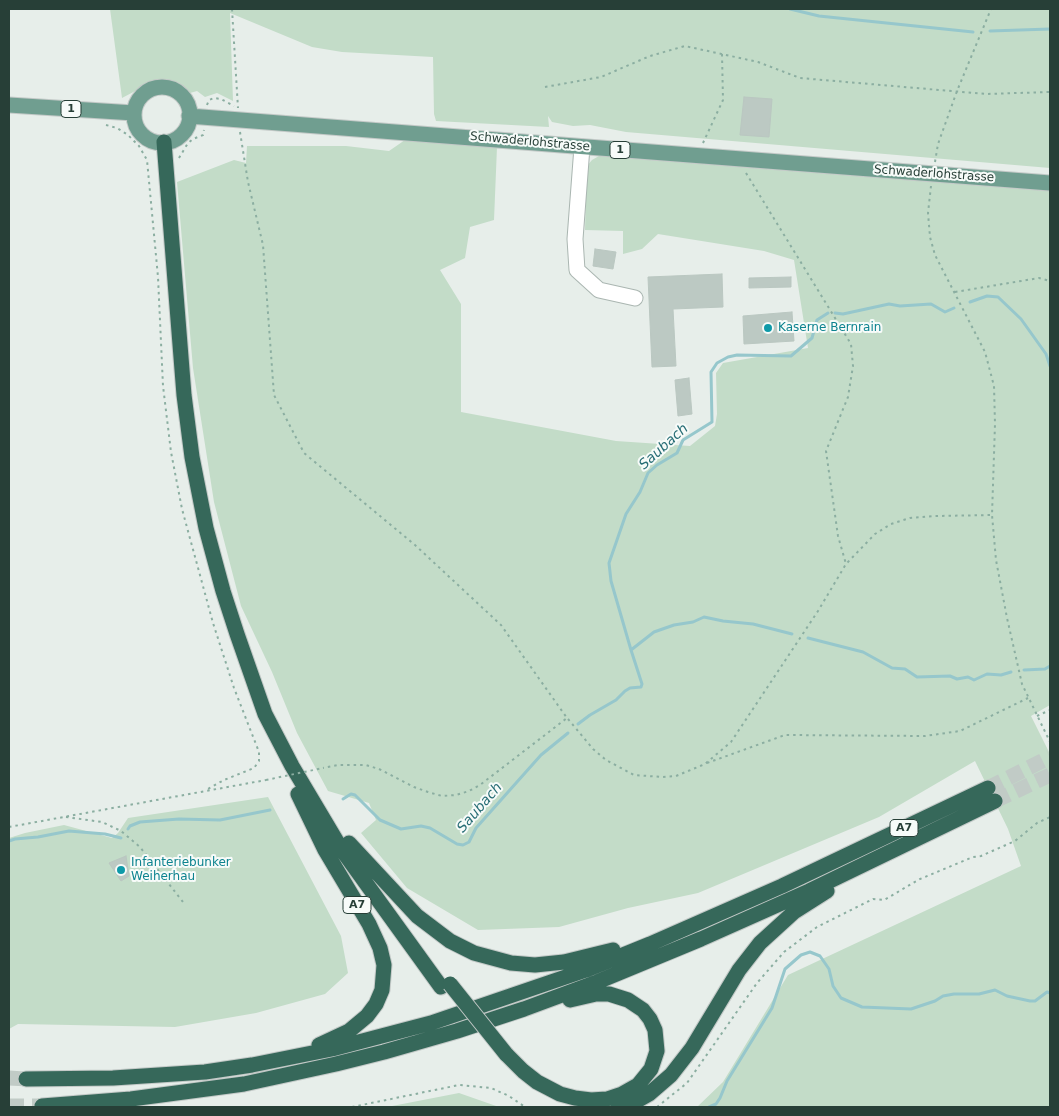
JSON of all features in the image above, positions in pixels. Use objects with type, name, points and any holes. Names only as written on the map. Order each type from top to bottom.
[{"type":"highway","points":[[164,142],[184,395],[190,442],[206,528],[237,634]]},
{"type":"highway","name":"A7","points":[[237,634],[265,714],[316,833],[369,924],[380,948],[384,965],[383,982],[379,997],[372,1011],[362,1022],[335,1038],[287,1059]]},
{"type":"highway","name":"A7","points":[[237,634],[313,785],[349,843],[446,986]]},
{"type":"highway","name":"A7","points":[[265,714],[292,766],[338,843],[396,928],[446,986],[501,1055],[512,1074],[532,1090],[555,1102],[571,1107]]},
{"type":"highway","name":"A7","points":[[26,1079],[86,1079],[205,1072],[287,1059],[372,1039],[480,1007],[586,970],[992,795],[878,858],[778,905],[597,982],[524,1009],[384,1052],[288,1076],[166,1095],[42,1106]]},
{"type":"highway","name":"A7","points":[[349,843],[422,921],[450,941],[486,956],[523,964],[555,963],[596,955],[677,932]]},
{"type":"highway","name":"A7","points":[[618,1107],[634,1102],[649,1094],[678,1068],[739,970],[771,931],[801,908],[878,858]]},
{"type":"highway","name":"A7","points":[[501,1055],[545,1086],[560,1094],[584,1100],[599,1100],[622,1094],[638,1085],[651,1069],[657,1051],[655,1030],[643,1010],[628,1000],[616,995],[603,994],[524,1009]]},
{"type":"main road","points":[[158,87],[168,87],[177,91],[184,98],[188,106],[189,116],[188,124],[179,137],[172,141],[164,142],[154,141],[139,131],[134,113],[135,106],[144,93],[158,87]]},
{"type":"main road","name":"1","points":[[9,105],[134,113]]},
{"type":"main road","name":"Schwaderlohstrasse","points":[[189,116],[416,132],[582,147],[1050,183]]},
{"type":"lane","points":[[582,147],[575,239],[577,270],[599,290],[635,298]]},
{"type":"path","points":[[232,9],[237,93]]},
{"type":"path","points":[[938,144],[991,9]]},
{"type":"path","points":[[545,87],[601,77],[650,56],[685,46],[758,62],[800,78],[986,94],[1050,92]]},
{"type":"path","points":[[704,143],[723,100],[722,54]]},
{"type":"path","points":[[206,106],[209,100],[214,98],[221,99],[238,108]]},
{"type":"path","points":[[101,123],[117,128],[128,135],[139,146],[147,160]]},
{"type":"path","points":[[179,158],[188,142],[203,135],[204,131]]},
{"type":"path","points":[[242,142],[248,182],[262,245],[274,395],[304,453],[415,545],[501,626],[567,718],[606,760],[634,775],[676,776],[785,735],[924,736],[960,731],[1028,698]]},
{"type":"path","points":[[738,159],[851,344],[854,366],[848,396],[826,451],[838,536],[846,564]]},
{"type":"path","points":[[929,195],[930,237],[935,255],[985,352],[994,386],[996,424],[992,515],[996,560],[1022,684],[1050,742]]},
{"type":"path","points":[[955,292],[1039,278],[1050,281]]},
{"type":"path","points":[[705,764],[730,742],[818,611],[846,564],[875,534],[891,524],[910,518],[992,515]]},
{"type":"path","points":[[1037,716],[1050,710]]},
{"type":"path","points":[[9,827],[338,765],[366,765],[379,769],[428,792],[442,796],[456,795],[480,785],[567,718]]},
{"type":"path","points":[[64,816],[102,822],[121,831],[140,847],[183,902]]},
{"type":"path","points":[[657,1107],[687,1083],[758,983],[784,952],[816,927],[874,899],[884,900],[920,879],[973,856],[981,856],[1015,841],[1050,816]]},
{"type":"path","points":[[352,1107],[459,1085],[491,1088],[509,1096],[525,1107]]},
{"type":"green space","points":[[110,9],[1050,9],[1050,168],[626,132],[590,125],[573,126],[552,122],[548,116],[549,127],[436,121],[434,114],[433,57],[342,52],[312,47],[230,13],[233,101],[217,93],[205,97],[197,91],[190,93],[171,83],[162,82],[141,88],[122,98]]},
{"type":"green space","points":[[405,140],[497,147],[494,220],[470,227],[465,258],[440,270],[461,304],[461,412],[616,441],[690,446],[715,426],[717,414],[716,373],[723,363],[808,348],[794,260],[764,251],[658,234],[642,249],[623,254],[623,231],[585,230],[587,166],[592,160],[599,156],[1050,191],[1050,705],[1031,716],[1050,754],[1050,1107],[697,1107],[723,1082],[788,975],[1021,866],[1008,829],[975,761],[879,817],[698,893],[628,908],[559,927],[478,930],[407,888],[361,833],[376,820],[369,803],[328,791],[297,733],[272,672],[241,606],[214,502],[193,368],[177,182],[234,160],[246,163],[247,146],[346,146],[389,151]]},
{"type":"green space","points":[[268,797],[341,936],[348,973],[325,994],[256,1013],[175,1027],[18,1024],[9,1029],[9,838],[64,825],[112,838],[118,833],[128,818]]},
{"type":"green space","points":[[459,1093],[499,1107],[387,1107]]},
{"type":"building","points":[[744,97],[772,99],[769,137],[740,135]]},
{"type":"building","points":[[595,249],[616,252],[613,269],[593,266]]},
{"type":"building","points":[[722,274],[723,307],[673,309],[676,366],[652,367],[648,277]]},
{"type":"building","points":[[791,277],[791,287],[749,288],[749,278]]},
{"type":"building","name":"Kaserne Bernrain","points":[[792,312],[794,341],[744,344],[743,316]]},
{"type":"building","points":[[689,378],[692,414],[678,416],[675,380]]},
{"type":"building","name":"Infanteriebunker Weiherhau","points":[[126,856],[129,876],[121,881],[109,863]]},
{"type":"waterway","points":[[790,9],[819,16],[973,32]]},
{"type":"waterway","points":[[990,31],[1050,29]]},
{"type":"waterway","points":[[970,302],[987,296],[998,297],[1021,319],[1046,354],[1050,366]]},
{"type":"waterway","points":[[835,313],[843,314],[889,304],[900,306],[931,304],[945,312],[954,308]]},
{"type":"waterway","name":"Saubach","points":[[631,650],[611,581],[609,563],[626,514],[640,492],[648,473],[677,453],[683,440],[712,422],[711,372],[717,363],[737,355],[791,356],[812,338],[817,320],[828,313]]},
{"type":"waterway","name":"Saubach","points":[[578,724],[616,700],[630,688],[641,687],[642,684],[631,650],[654,632],[674,625],[693,622],[704,617],[753,624],[792,634]]},
{"type":"waterway","points":[[808,638],[863,652],[892,668],[905,669],[917,677],[950,676],[957,679],[968,677],[974,680],[987,674],[1001,675],[1011,672]]},
{"type":"waterway","points":[[1024,670],[1045,669],[1050,666]]},
{"type":"waterway","name":"Saubach","points":[[343,799],[351,794],[355,795],[380,820],[401,829],[421,826],[430,828],[457,844],[463,845],[469,842],[476,828],[541,755],[568,733]]},
{"type":"waterway","name":"Saubach","points":[[128,829],[130,826],[140,822],[179,819],[220,820],[270,810]]},
{"type":"waterway","name":"Saubach","points":[[9,841],[69,831],[105,834],[121,838]]},
{"type":"waterway","points":[[709,1107],[716,1104],[720,1098],[727,1081],[772,1008],[785,969],[801,955],[810,952],[820,956],[829,969],[833,986],[841,998],[862,1007],[911,1009],[935,1001],[943,996],[979,994],[995,990],[1007,996],[1030,1001],[1035,1001],[1047,992],[1050,993]]},
{"type":"tunnel","points":[[988,788],[1050,757]]},
{"type":"tunnel","points":[[995,801],[1050,775]]},
{"type":"tunnel","points":[[9,1078],[26,1079]]},
{"type":"tunnel","points":[[9,1106],[42,1106]]},
{"type":"place","name":"Kaserne Bernrain","points":[[768,328]]},
{"type":"place","name":"Infanteriebunker Weiherhau","points":[[121,870]]}]
